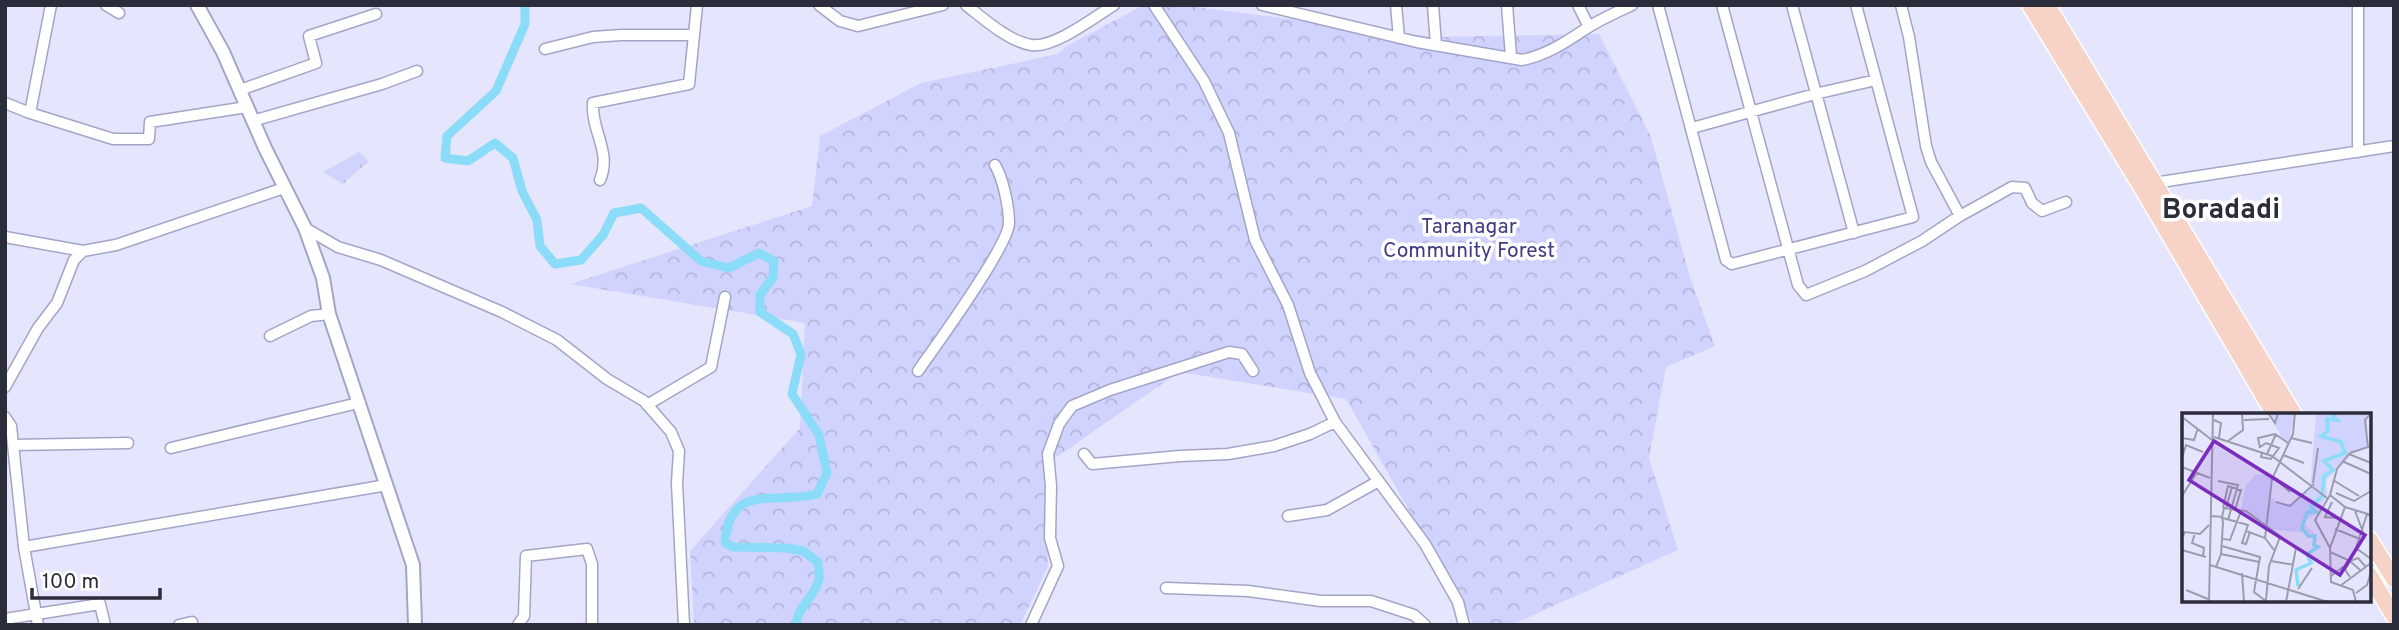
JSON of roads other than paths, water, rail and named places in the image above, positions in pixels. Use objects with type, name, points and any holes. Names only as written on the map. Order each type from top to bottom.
[{"type":"highway","points":[[2029,5],[2141,186],[2274,413]]},
{"type":"highway","points":[[2047,5],[2293,413]]},
{"type":"highway","points":[[2371,542],[2394,579]]},
{"type":"highway","points":[[2371,578],[2394,617]]},
{"type":"street","points":[[30,113],[51,5]]},
{"type":"street","points":[[106,5],[119,13]]},
{"type":"street","points":[[197,5],[223,52],[284,188],[306,228],[323,278],[329,314],[413,565],[415,625]]},
{"type":"street","points":[[600,180],[605,161],[603,144],[593,114],[593,103],[689,84],[697,5]]},
{"type":"street","points":[[819,5],[840,21],[858,26],[943,5]]},
{"type":"street","points":[[966,5],[1017,42],[1034,46],[1052,42],[1114,5]]},
{"type":"street","points":[[1154,5],[1204,81],[1229,133],[1255,240],[1279,285],[1310,373],[1335,422],[1425,544],[1458,602],[1464,625]]},
{"type":"street","points":[[1262,5],[1399,38],[1522,60],[1565,44],[1589,27],[1632,5]]},
{"type":"street","points":[[1396,5],[1399,38]]},
{"type":"street","points":[[1433,5],[1436,45]]},
{"type":"street","points":[[1507,5],[1511,56]]},
{"type":"street","points":[[1577,5],[1589,27]]},
{"type":"street","points":[[1658,5],[1726,260],[1732,264],[1912,218],[1914,214],[1856,5]]},
{"type":"street","points":[[1722,5],[1798,285],[1806,295],[1865,271],[1922,241],[2012,187],[2025,188],[2032,203],[2042,211],[2066,202]]},
{"type":"street","points":[[1792,5],[1854,233]]},
{"type":"street","points":[[1901,5],[1926,146],[1931,162],[1960,216]]},
{"type":"street","points":[[2358,5],[2358,152]]},
{"type":"street","points":[[240,90],[316,63],[309,36],[376,14]]},
{"type":"street","points":[[545,48],[593,37],[694,35]]},
{"type":"street","points":[[253,121],[382,84],[417,71]]},
{"type":"street","points":[[1692,128],[1876,80]]},
{"type":"street","points":[[5,103],[113,139],[149,139],[150,122],[247,107]]},
{"type":"street","points":[[2154,183],[2394,146]]},
{"type":"street","points":[[918,372],[965,304],[1009,225],[1001,174],[995,164]]},
{"type":"street","points":[[5,237],[83,251],[116,245],[284,188]]},
{"type":"street","points":[[306,228],[338,247],[381,260],[438,283],[557,340],[607,379],[626,388],[647,405],[671,432],[679,451],[677,482],[684,625]]},
{"type":"street","points":[[5,387],[38,328],[57,303],[74,260],[83,251]]},
{"type":"street","points":[[647,405],[711,367],[724,297]]},
{"type":"street","points":[[270,336],[311,316],[329,314]]},
{"type":"street","points":[[1031,625],[1058,566],[1050,538],[1051,486],[1048,454],[1059,424],[1072,407],[1110,390],[1230,352],[1242,354],[1253,371]]},
{"type":"street","points":[[171,448],[358,402]]},
{"type":"street","points":[[5,417],[11,426],[14,445],[24,547],[37,620]]},
{"type":"street","points":[[1084,454],[1091,464],[1228,454],[1274,446],[1335,422]]},
{"type":"street","points":[[14,445],[128,443]]},
{"type":"street","points":[[1288,516],[1327,510],[1377,482]]},
{"type":"street","points":[[24,547],[387,485]]},
{"type":"street","points":[[517,625],[524,616],[526,556],[587,549],[592,564],[592,625]]},
{"type":"street","points":[[1166,588],[1248,591],[1321,601],[1371,601],[1414,615],[1425,625]]},
{"type":"street","points":[[5,619],[37,620],[100,604],[105,625]]},
{"type":"street","points":[[179,625],[192,622]]},
{"type":"waterway","points":[[525,5],[525,24],[496,91],[447,136],[445,158],[468,161],[495,143],[513,158],[522,191],[537,220],[540,246],[555,264],[581,260],[603,235],[614,213],[641,208],[701,261],[729,268],[759,253],[774,261],[773,277],[760,295],[760,312],[793,334],[801,354],[792,394],[819,435],[827,473],[817,494],[758,499],[745,503],[735,511],[728,524],[725,543],[733,547],[803,551],[818,562],[817,585],[799,613],[796,625]]},
{"type":"district","name":"Boradadi","points":[[2221,211]]},
{"type":"park label","name":"Taranagar Community Forest","points":[[1469,239]]}]
